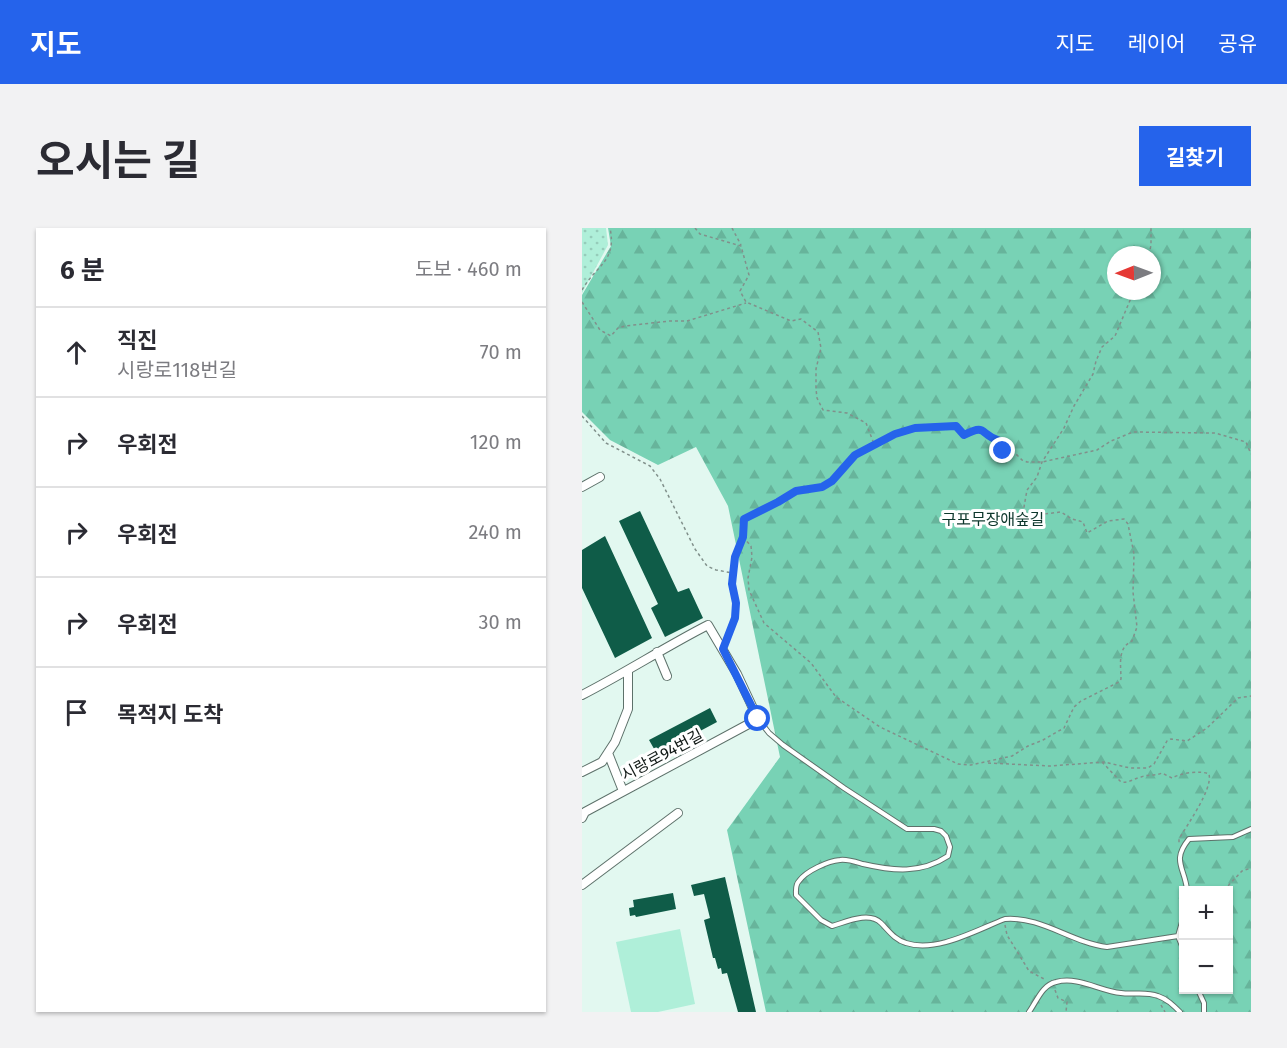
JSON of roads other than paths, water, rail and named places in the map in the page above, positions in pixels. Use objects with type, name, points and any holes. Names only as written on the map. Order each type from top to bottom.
[{"type":"street","points":[[582,487],[600,477]]},
{"type":"street","points":[[582,695],[628,672],[657,651],[708,625],[723,649],[758,719]]},
{"type":"street","points":[[657,651],[667,676]]},
{"type":"street","points":[[582,772],[602,762],[615,742],[627,709],[628,672]]},
{"type":"street","name":"시랑로94번길","points":[[582,818],[585,812],[758,719]]},
{"type":"street","points":[[608,753],[623,791]]},
{"type":"street","points":[[582,885],[678,813]]},
{"type":"lane","points":[[758,719],[769,733],[844,788],[907,829],[941,831],[946,836],[950,847],[948,856],[937,864],[924,868],[890,870],[840,860],[813,871],[799,880],[796,895],[821,920],[832,926],[869,918],[879,921],[889,933],[905,943],[921,945],[940,943],[1009,919],[1034,923],[1098,946],[1107,947],[1178,936]]},
{"type":"lane","points":[[1186,886],[1179,862],[1181,849],[1189,839],[1233,837],[1251,829]]},
{"type":"lane","points":[[1179,932],[1180,940]]},
{"type":"lane","points":[[1029,1012],[1043,989],[1057,981],[1070,981],[1119,993],[1146,992],[1166,999],[1180,1012]]},
{"type":"lane","points":[[1200,994],[1204,1003],[1204,1012]]},
{"type":"park label","name":"구포무장애숲길","points":[[993,519]]}]
